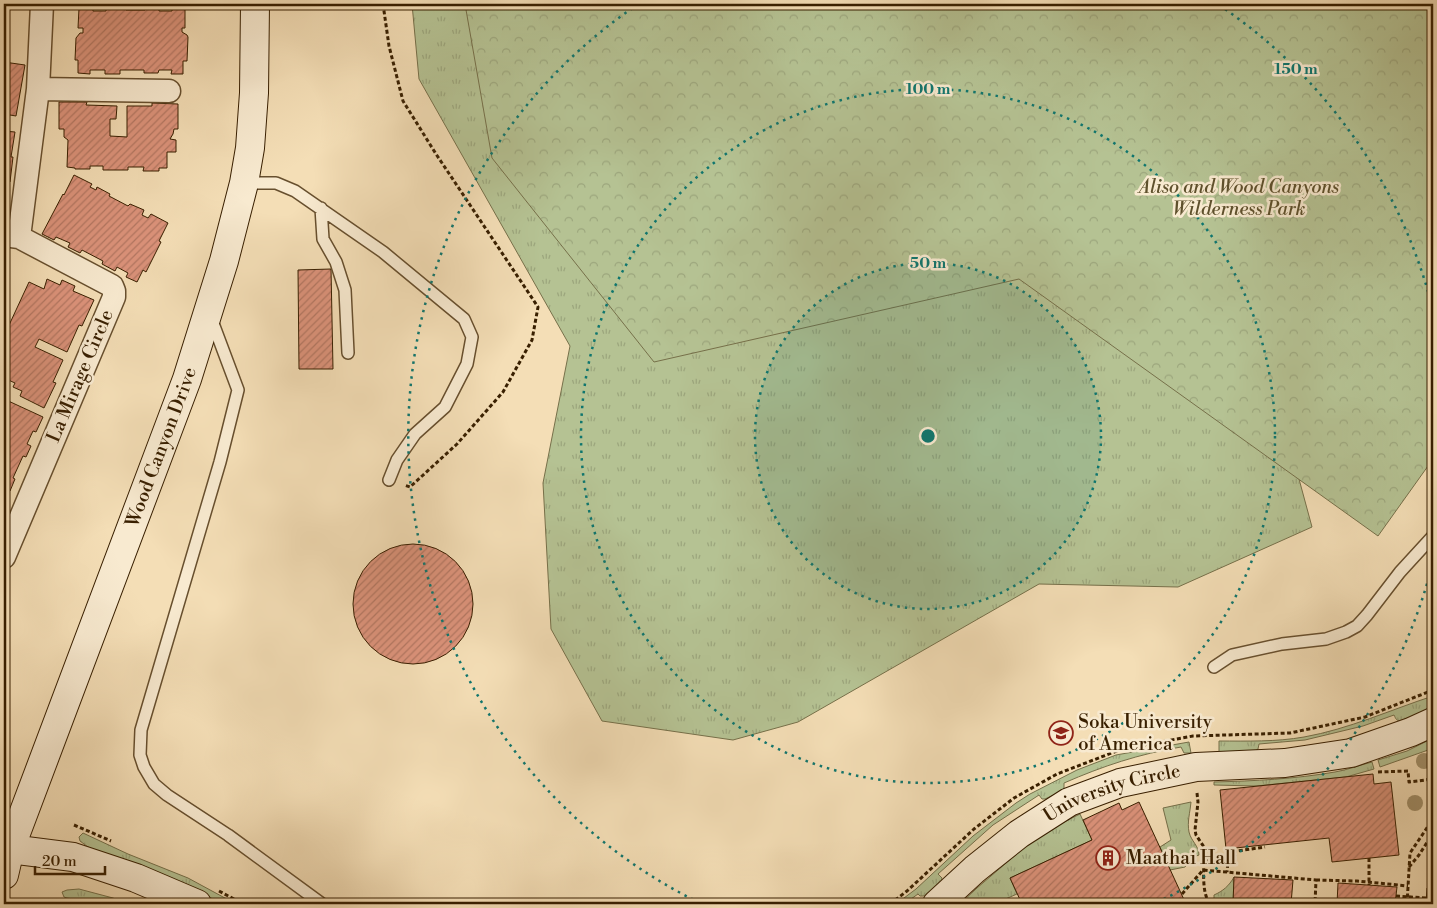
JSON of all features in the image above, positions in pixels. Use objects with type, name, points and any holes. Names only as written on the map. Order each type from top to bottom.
[{"type":"main road","name":"Wood Canyon Drive","points":[[4,875],[10,849],[187,379],[224,261],[244,183],[250,148],[254,93],[254,4]]},
{"type":"main road","name":"University Circle","points":[[937,904],[1019,834],[1069,802],[1120,783],[1196,767],[1285,763],[1351,753],[1411,732],[1433,722]]},
{"type":"main road","points":[[10,849],[67,874],[133,894],[157,904]]},
{"type":"main road","points":[[10,849],[73,857],[136,878],[197,904]]},
{"type":"street","name":"La Mirage Circle","points":[[4,557],[114,297],[112,286],[11,236],[38,89],[42,4]]},
{"type":"street","points":[[38,89],[170,91]]},
{"type":"lane","points":[[244,183],[276,183],[295,191],[383,252],[464,319],[472,337],[467,364],[445,407],[416,434],[397,460],[389,480]]},
{"type":"lane","points":[[321,208],[323,239],[336,262],[345,290],[348,353]]},
{"type":"lane","points":[[208,312],[238,390],[220,462],[141,730],[140,755],[144,768],[154,784],[167,795],[228,835],[322,904]]},
{"type":"lane","points":[[1214,667],[1232,655],[1282,644],[1326,638],[1346,632],[1357,626],[1400,572],[1433,536]]},
{"type":"path","points":[[383,4],[389,46],[404,101],[538,307],[532,340],[504,392],[457,444],[410,487],[389,480]]},
{"type":"path","points":[[1381,772],[1408,771],[1409,782],[1433,779]]},
{"type":"path","points":[[1197,793],[1195,830],[1196,836],[1204,847],[1203,870],[1206,900],[1210,904]]},
{"type":"path","points":[[1407,904],[1410,853],[1433,819]]},
{"type":"path","points":[[1409,868],[1433,833]]},
{"type":"path","points":[[1229,848],[1230,852],[1265,847]]},
{"type":"path","points":[[1369,858],[1369,885]]},
{"type":"path","points":[[1204,860],[1228,862],[1227,872]]},
{"type":"path","points":[[1203,870],[1408,886]]},
{"type":"path","points":[[1182,894],[1203,870]]},
{"type":"path","points":[[1314,904],[1316,880]]},
{"type":"path","points":[[1396,896],[1426,898]]},
{"type":"green space","points":[[412,4],[1433,4],[1299,479],[1312,527],[1178,587],[1039,584],[798,722],[733,740],[602,721],[551,629],[543,483],[570,346],[419,79]]},
{"type":"green space","name":"Aliso and Wood Canyons Wilderness Park","points":[[465,4],[1433,4],[1433,459],[1378,536],[1019,279],[654,362],[492,158]]},
{"type":"green space","points":[[1433,696],[1433,703],[1426,710],[1402,721],[1397,720],[1394,715],[1363,726],[1305,740],[1259,744],[1258,749],[1254,752],[1219,752],[1219,741],[1283,740],[1321,734]]},
{"type":"green space","points":[[1433,738],[1433,750],[1431,749],[1380,767],[1378,760],[1407,751]]},
{"type":"green space","points":[[1189,742],[1191,753],[1184,753],[1181,747],[1136,757],[1064,783],[1064,790],[1045,799],[1042,799],[1039,795],[993,825],[938,874],[942,878],[941,883],[924,896],[918,894],[904,904],[896,904],[916,889],[973,836],[1030,794],[1077,770],[1116,755]]},
{"type":"green space","points":[[1372,762],[1374,769],[1346,777],[1256,786],[1214,785],[1214,782],[1274,779],[1320,774],[1340,771]]},
{"type":"green space","points":[[1191,802],[1188,821],[1189,832],[1199,855],[1191,858],[1185,867],[1170,870],[1160,847],[1171,840],[1163,808]]},
{"type":"green space","points":[[1080,814],[1092,840],[1010,878],[1017,894],[994,904],[960,904],[1026,846],[1048,830]]},
{"type":"green space","points":[[83,833],[128,854],[188,878],[236,904],[223,904],[88,847],[80,841],[79,837]]},
{"type":"green space","points":[[1234,877],[1233,904],[1218,904],[1214,899],[1214,895],[1226,888]]},
{"type":"green space","points":[[79,889],[128,904],[107,904],[67,898],[64,897],[62,892]]},
{"type":"building","points":[[106,7],[126,8],[126,10],[159,8],[159,11],[185,8],[185,28],[182,28],[182,32],[188,37],[187,61],[183,61],[183,74],[171,74],[172,70],[144,73],[144,70],[120,70],[120,74],[105,74],[105,70],[90,70],[90,74],[78,73],[78,60],[75,60],[76,38],[80,33],[83,33],[83,28],[78,28],[79,8],[93,8],[93,11],[106,11]]},
{"type":"building","points":[[4,62],[25,65],[16,116],[4,114]]},
{"type":"building","points":[[59,102],[87,102],[86,105],[117,106],[116,119],[110,119],[110,136],[127,137],[127,106],[152,106],[152,103],[178,104],[178,129],[174,129],[170,139],[176,140],[176,152],[167,152],[167,168],[159,168],[159,171],[143,171],[144,167],[128,167],[128,170],[103,170],[103,166],[90,166],[90,169],[67,167],[68,140],[64,137],[64,129],[59,129]]},
{"type":"building","points":[[4,131],[15,132],[10,182],[4,181]]},
{"type":"building","points":[[74,175],[92,184],[90,187],[96,190],[97,187],[128,206],[130,204],[144,210],[142,215],[148,218],[151,214],[168,223],[146,272],[143,270],[137,282],[126,277],[128,273],[117,267],[115,271],[102,264],[103,261],[82,250],[80,253],[68,247],[70,243],[56,237],[54,240],[42,234]]},
{"type":"building","points":[[331,269],[333,369],[299,369],[298,270]]},
{"type":"building","points":[[47,279],[60,285],[62,280],[75,286],[73,291],[94,300],[82,326],[79,325],[67,352],[39,339],[35,347],[63,360],[53,382],[56,383],[44,408],[20,396],[22,391],[13,387],[15,383],[4,378],[4,336],[29,282],[44,289]]},
{"type":"building","points":[[4,399],[43,417],[36,432],[33,431],[27,444],[31,446],[26,457],[23,456],[13,478],[15,479],[10,491],[8,490],[4,499]]},
{"type":"building","points":[[413,544],[436,549],[455,562],[468,581],[473,604],[468,627],[455,646],[436,659],[413,664],[390,659],[371,646],[358,627],[353,604],[358,581],[371,562],[390,549]]},
{"type":"building","points":[[1373,774],[1374,784],[1391,782],[1399,855],[1332,862],[1329,838],[1226,849],[1220,790]]},
{"type":"building","name":"Maathai Hall","points":[[1139,802],[1186,904],[1022,904],[1010,878],[1092,840],[1083,820],[1119,803],[1122,810]]},
{"type":"building","points":[[1234,877],[1293,880],[1291,904],[1233,904]]},
{"type":"building","points":[[1338,883],[1397,887],[1395,904],[1337,904]]},
{"type":"building","points":[[1427,888],[1433,888],[1433,904],[1426,904]]},
{"type":"place","name":"Soka University of America","points":[[1061,733]]},
{"type":"place","name":"Maathai Hall","points":[[1108,858]]}]
